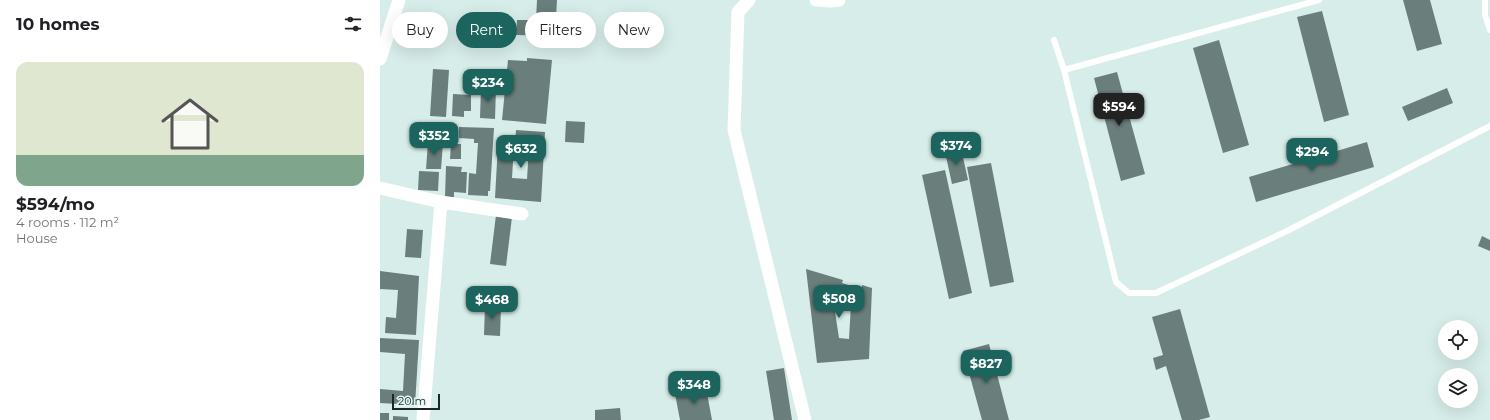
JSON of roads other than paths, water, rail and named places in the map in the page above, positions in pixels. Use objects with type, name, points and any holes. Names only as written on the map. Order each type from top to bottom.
[{"type":"street","points":[[380,59],[399,0]]},
{"type":"street","points":[[748,0],[738,12],[734,130],[805,420]]},
{"type":"street","points":[[816,0],[839,0]]},
{"type":"street","points":[[380,188],[441,202],[522,214]]},
{"type":"street","points":[[423,420],[441,202]]},
{"type":"lane","points":[[1064,70],[1319,0]]},
{"type":"lane","points":[[1485,0],[1485,15],[1490,30]]},
{"type":"lane","points":[[1054,40],[1064,70],[1116,282],[1130,293],[1156,294],[1287,231],[1490,126]]}]
